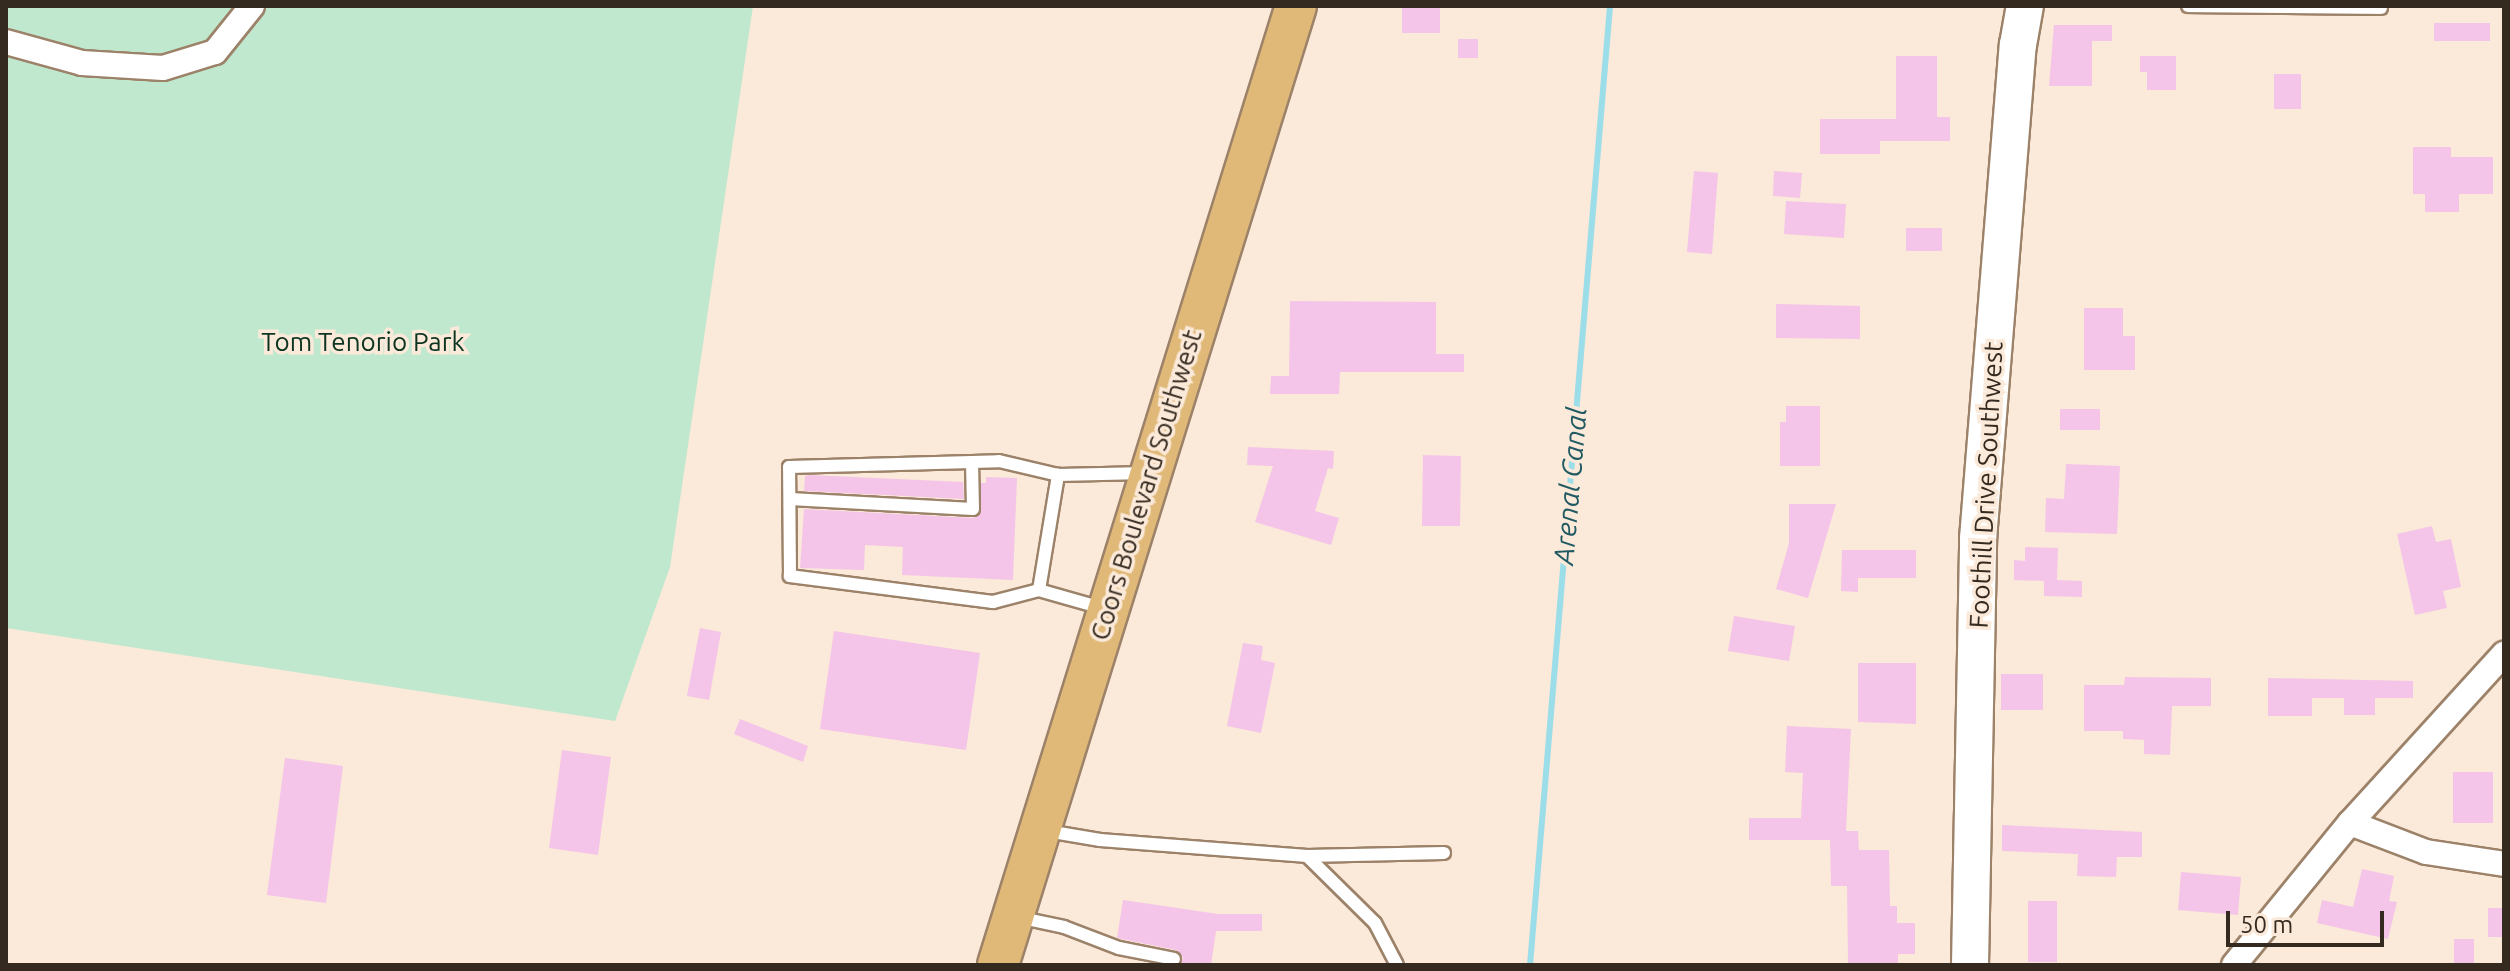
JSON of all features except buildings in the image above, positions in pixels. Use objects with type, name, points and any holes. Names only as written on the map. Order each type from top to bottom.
[{"type":"main road","name":"Coors Boulevard Southwest","points":[[998,965],[1296,6]]},
{"type":"street","points":[[6,42],[82,63],[163,68],[215,52],[252,6]]},
{"type":"street","name":"Foothill Drive Southwest","points":[[1970,965],[1978,539],[2018,45],[2025,6]]},
{"type":"street","points":[[2234,965],[2350,823],[2504,654]]},
{"type":"street","points":[[2350,823],[2426,852],[2504,864]]},
{"type":"lane","points":[[2188,6],[2381,8]]},
{"type":"lane","points":[[1107,610],[1039,590],[993,602],[790,576],[789,467],[999,461],[1058,475],[1149,473]]},
{"type":"lane","points":[[790,499],[973,509],[972,463]]},
{"type":"lane","points":[[1039,590],[1058,475]]},
{"type":"lane","points":[[1040,830],[1100,840],[1307,856],[1444,853]]},
{"type":"lane","points":[[1307,856],[1375,923],[1397,965]]},
{"type":"lane","points":[[1014,916],[1064,927],[1096,941],[1174,959]]},
{"type":"green space","name":"Tom Tenorio Park","points":[[6,6],[753,6],[670,567],[615,721],[6,628]]},
{"type":"waterway","name":"Arenal Canal","points":[[1530,965],[1610,6]]}]
